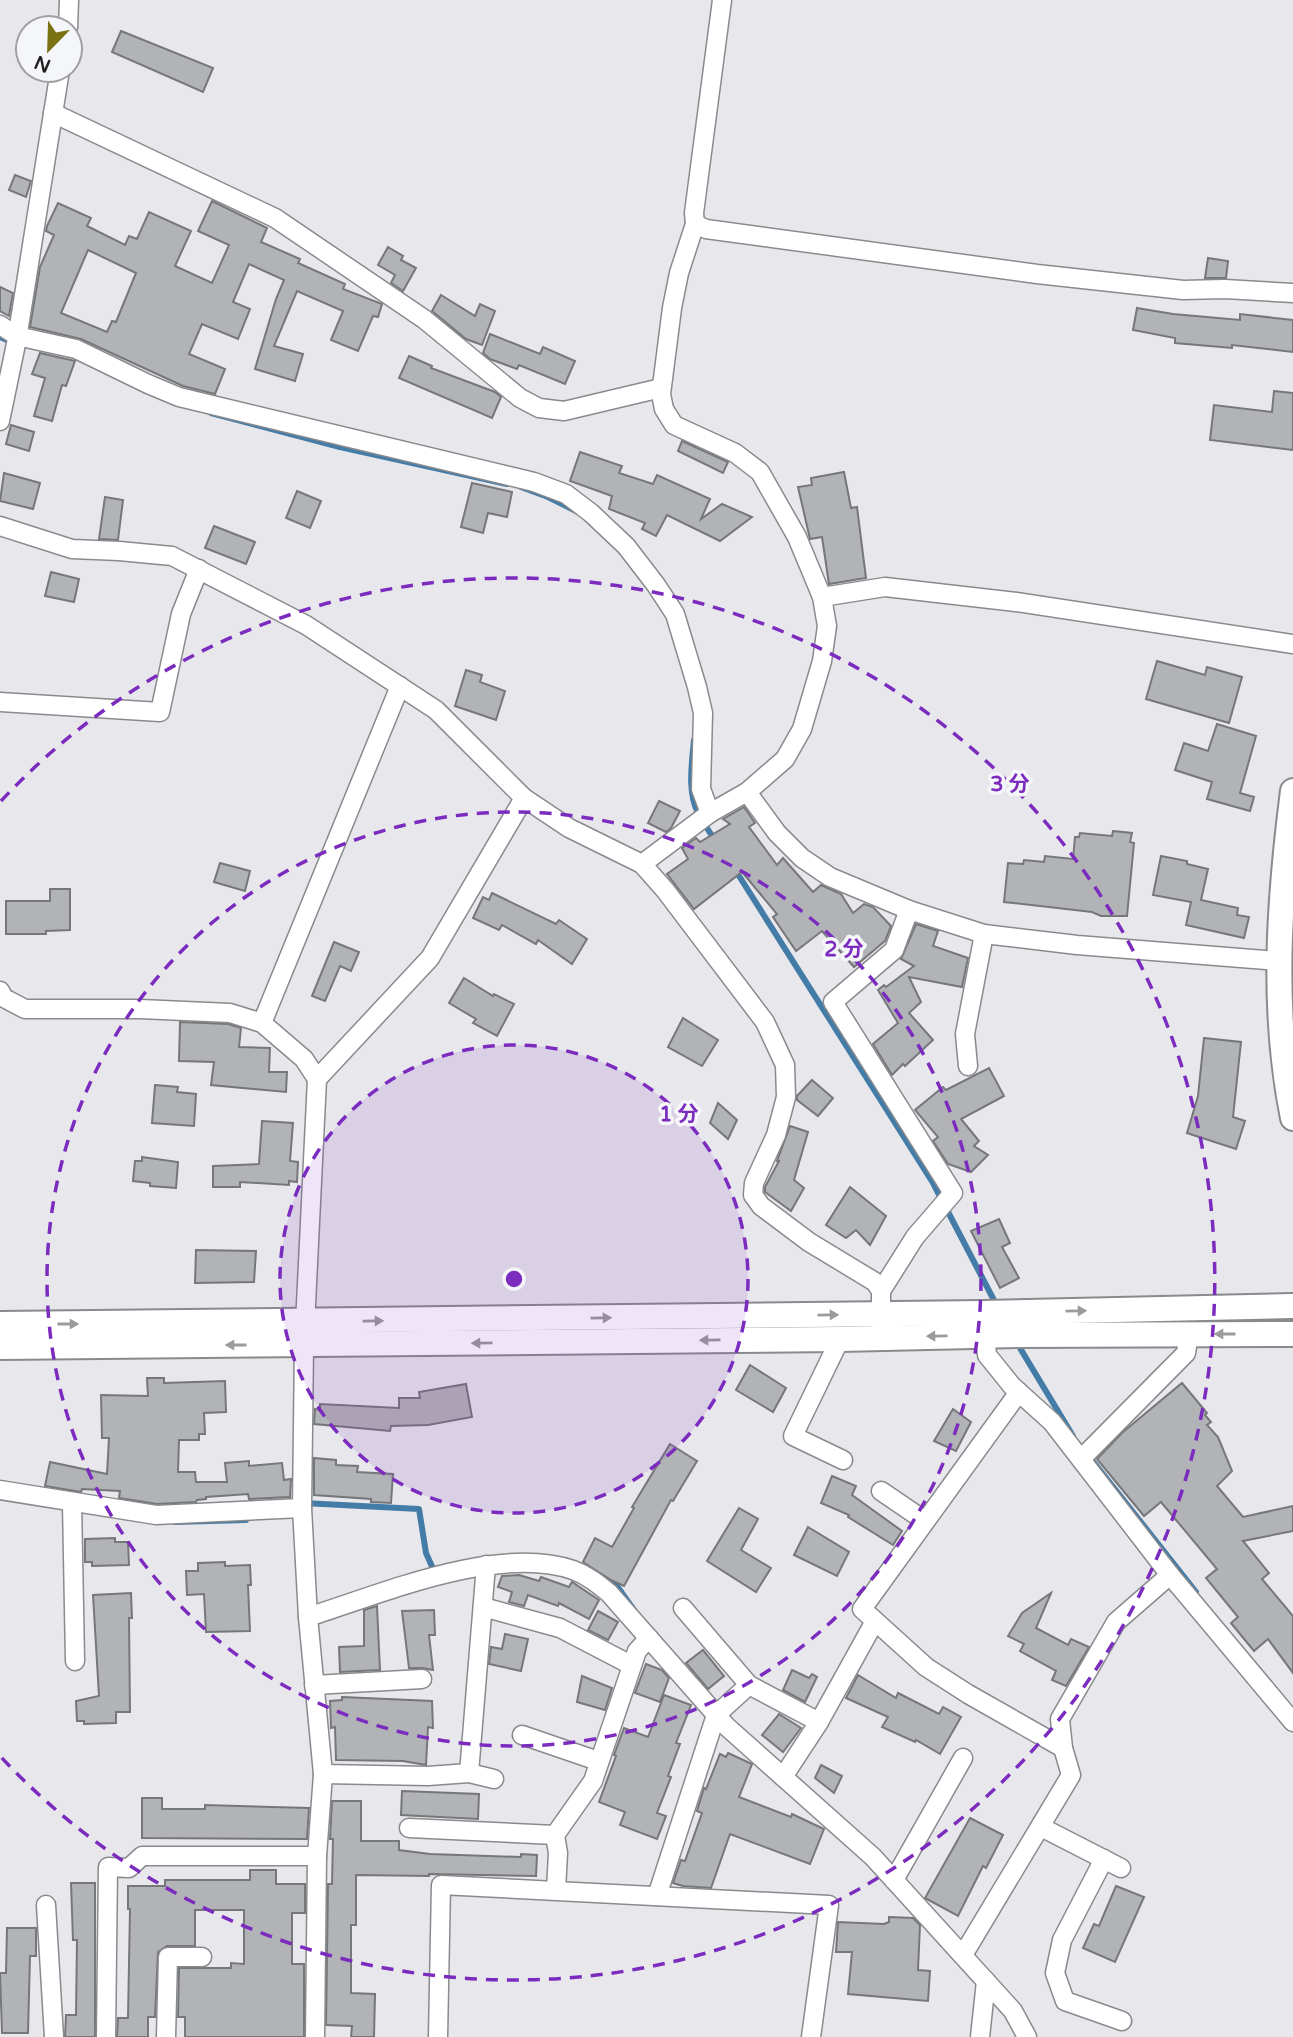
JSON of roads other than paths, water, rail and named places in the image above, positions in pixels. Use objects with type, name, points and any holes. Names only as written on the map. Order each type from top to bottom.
[{"type":"street","points":[[642,864],[704,817],[747,792],[785,760],[802,729],[822,661],[827,626],[822,597],[797,537],[760,472],[735,453],[674,425],[664,409],[661,388],[672,308],[679,273],[695,224],[694,213],[722,0]]},
{"type":"street","points":[[0,421],[16,341],[58,84]]},
{"type":"street","points":[[53,113],[275,218],[424,319],[520,398],[540,408],[564,411],[661,388]]},
{"type":"street","points":[[695,224],[706,229],[1037,274],[1183,290],[1225,289],[1293,293]]},
{"type":"street","points":[[0,325],[16,341],[76,349],[179,397],[534,482],[566,494],[626,546],[675,614],[703,713],[700,780],[704,817]]},
{"type":"street","points":[[0,526],[72,549],[172,556],[306,625],[436,710],[524,799],[569,828],[642,864],[665,890],[765,1022],[785,1065],[786,1097],[776,1135],[754,1182],[753,1195],[761,1206],[809,1242],[875,1282],[881,1314]]},
{"type":"street","points":[[0,702],[160,712],[181,614],[199,569]]},
{"type":"street","points":[[822,597],[885,587],[1016,602],[1293,644]]},
{"type":"street","points":[[262,1023],[400,686]]},
{"type":"street","points":[[1293,791],[1282,879],[1278,961],[1287,1027],[1293,1118]]},
{"type":"street","points":[[747,792],[777,833],[802,858],[830,877],[909,910],[984,934],[1077,945],[1278,961]]},
{"type":"street","points":[[317,1079],[430,958],[524,799]]},
{"type":"street","points":[[0,1324],[304,1333],[840,1339],[881,1314],[915,1237],[953,1193],[833,1002],[894,950],[909,910]]},
{"type":"street","points":[[968,1066],[965,1034],[984,934]]},
{"type":"street","points":[[0,991],[4,998],[25,1009],[140,1009],[230,1013],[262,1023],[304,1059],[317,1079],[304,1333],[302,1504],[307,1618],[323,1774],[317,1856],[315,2037]]},
{"type":"street","points":[[999,1324],[1293,1306]]},
{"type":"street","points":[[0,1347],[304,1333],[881,1314],[999,1324],[1189,1334],[1293,1334]]},
{"type":"street","points":[[999,1324],[987,1355],[1019,1392],[1085,1455],[1170,1575],[1293,1722]]},
{"type":"street","points":[[1085,1455],[1186,1353],[1189,1334]]},
{"type":"street","points":[[840,1339],[793,1436],[843,1460]]},
{"type":"street","points":[[1019,1392],[862,1609],[926,1667],[1063,1748]]},
{"type":"street","points":[[0,1490],[72,1507],[156,1515],[302,1504]]},
{"type":"street","points":[[881,1491],[925,1521]]},
{"type":"street","points":[[72,1507],[75,1661]]},
{"type":"street","points":[[307,1618],[456,1570],[486,1565],[537,1564],[570,1569],[587,1576],[609,1592],[719,1711],[726,1726],[786,1774],[873,1857],[896,1874],[1013,2011],[1027,2037]]},
{"type":"street","points":[[469,1773],[486,1565]]},
{"type":"street","points":[[965,1952],[1071,1775],[1063,1748],[1060,1719],[1116,1622],[1170,1575]]},
{"type":"street","points":[[483,1607],[560,1628],[631,1665]]},
{"type":"street","points":[[683,1608],[749,1685],[819,1722]]},
{"type":"street","points":[[786,1774],[819,1722],[875,1621]]},
{"type":"street","points":[[556,1890],[558,1853],[555,1835],[593,1781],[631,1665],[637,1651],[649,1638]]},
{"type":"street","points":[[314,1685],[422,1679]]},
{"type":"street","points":[[657,1896],[719,1711],[749,1685]]},
{"type":"street","points":[[522,1735],[598,1761]]},
{"type":"street","points":[[896,1874],[963,1758]]},
{"type":"street","points":[[323,1774],[428,1776],[469,1773],[494,1779]]},
{"type":"street","points":[[409,1828],[555,1835]]},
{"type":"street","points":[[1041,1828],[1121,1868]]},
{"type":"street","points":[[106,2037],[108,1867],[129,1868],[142,1856],[317,1856]]},
{"type":"street","points":[[1104,1859],[1062,1940],[1055,1973],[1065,2001],[1122,2021]]},
{"type":"street","points":[[438,2037],[441,1885],[829,1905],[811,2037]]},
{"type":"street","points":[[46,1905],[54,2037]]},
{"type":"street","points":[[166,2037],[168,1957],[202,1957]]},
{"type":"street","points":[[980,2037],[986,1982]]},
{"type":"waterway","points":[[0,337],[14,343]]},
{"type":"waterway","points":[[211,413],[340,447],[507,484]]},
{"type":"waterway","points":[[521,487],[578,512]]},
{"type":"waterway","points":[[694,740],[692,796],[698,813],[716,842]]},
{"type":"waterway","points":[[734,868],[933,1183],[997,1306]]},
{"type":"waterway","points":[[1017,1343],[1073,1436]]},
{"type":"waterway","points":[[1088,1455],[1196,1592]]},
{"type":"waterway","points":[[303,1503],[419,1509],[426,1553],[434,1571],[438,1570]]},
{"type":"waterway","points":[[175,1522],[246,1520]]},
{"type":"waterway","points":[[598,1575],[617,1586],[634,1610]]}]
